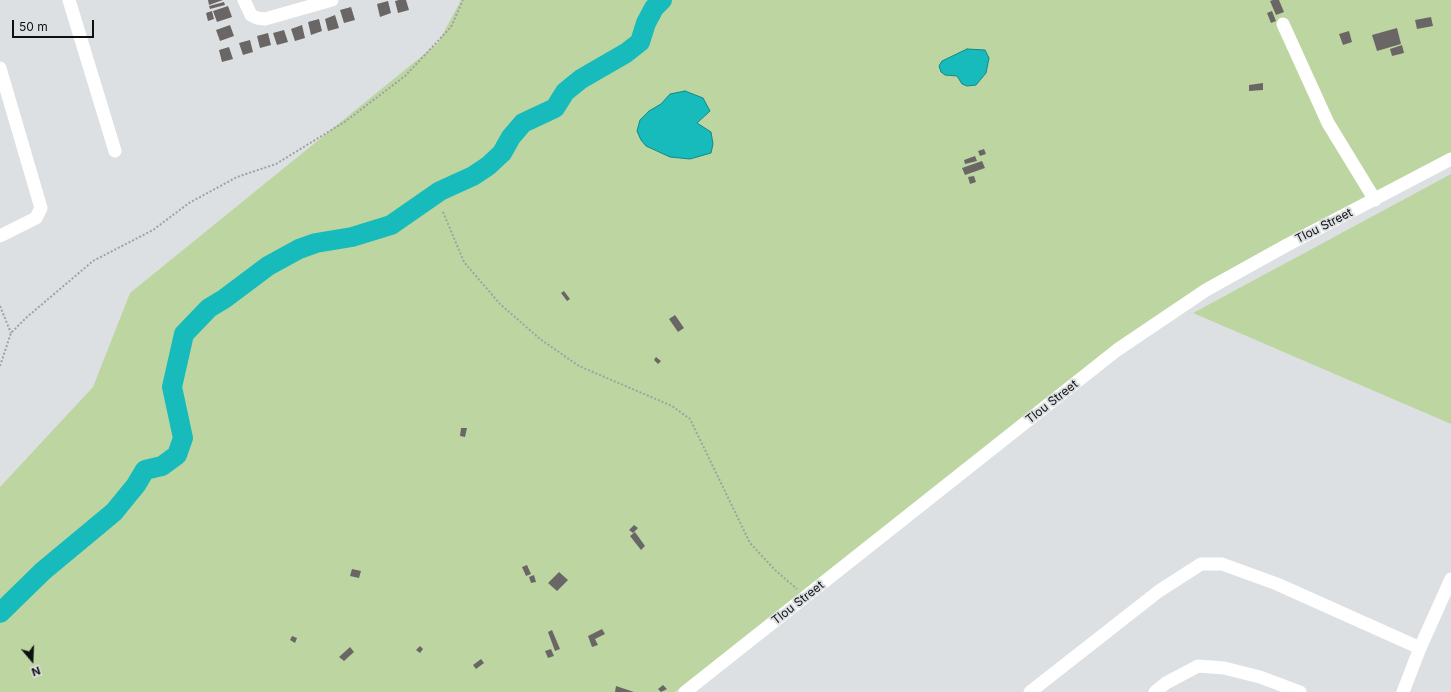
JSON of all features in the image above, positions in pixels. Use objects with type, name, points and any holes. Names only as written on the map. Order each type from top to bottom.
[{"type":"street","points":[[69,0],[115,150]]},
{"type":"street","points":[[244,0],[251,15],[257,18],[264,18],[332,0]]},
{"type":"street","points":[[1283,24],[1328,122],[1375,200]]},
{"type":"street","points":[[0,68],[40,208],[36,218],[0,236]]},
{"type":"street","name":"Tlou Street","points":[[685,692],[1117,350],[1206,290],[1286,245],[1375,200],[1451,159]]},
{"type":"street","points":[[1030,692],[1159,591],[1201,564],[1222,564],[1277,584],[1420,648]]},
{"type":"street","points":[[1403,692],[1420,648],[1451,578]]},
{"type":"street","points":[[1155,692],[1166,683],[1198,666],[1224,668],[1260,677],[1300,692]]},
{"type":"path","points":[[0,366],[11,333],[27,317],[92,261],[152,230],[189,203],[237,177],[276,164],[346,121],[405,76],[451,27],[463,0]]},
{"type":"path","points":[[443,212],[464,262],[500,304],[540,339],[579,366],[672,406],[690,419],[750,543],[775,570],[806,596]]},
{"type":"path","points":[[0,306],[11,333]]},
{"type":"green space","points":[[461,0],[1451,0],[1451,156],[1198,290],[817,581],[675,692],[0,692],[0,487],[93,387],[130,293],[438,43]]},
{"type":"green space","points":[[1451,174],[1451,424],[1193,313]]},
{"type":"water","points":[[967,49],[985,50],[989,58],[986,73],[976,85],[967,86],[962,84],[957,76],[945,75],[941,72],[939,66],[942,61]]},
{"type":"water","points":[[685,91],[703,98],[710,111],[697,123],[711,132],[713,144],[711,153],[690,159],[670,157],[646,146],[641,140],[637,131],[640,120],[649,111],[661,104],[670,94]]},
{"type":"building","points":[[208,0],[223,0],[209,5]]},
{"type":"building","points":[[406,0],[409,10],[398,13],[395,1]]},
{"type":"building","points":[[1279,0],[1284,12],[1276,15],[1270,1]]},
{"type":"building","points":[[388,1],[391,13],[380,17],[377,4]]},
{"type":"building","points":[[224,2],[225,5],[210,9],[209,6]]},
{"type":"building","points":[[228,6],[232,17],[217,22],[213,11]]},
{"type":"building","points":[[351,7],[355,20],[344,23],[340,10]]},
{"type":"building","points":[[212,11],[214,19],[208,21],[206,13]]},
{"type":"building","points":[[1272,11],[1276,21],[1271,23],[1267,13]]},
{"type":"building","points":[[335,15],[339,28],[328,31],[325,19]]},
{"type":"building","points":[[1431,17],[1433,26],[1417,29],[1415,20]]},
{"type":"building","points":[[319,19],[322,31],[311,35],[308,22]]},
{"type":"building","points":[[230,25],[234,36],[220,41],[216,30]]},
{"type":"building","points":[[302,25],[305,38],[295,41],[291,29]]},
{"type":"building","points":[[1397,28],[1401,44],[1377,51],[1372,35]]},
{"type":"building","points":[[284,30],[288,42],[277,45],[273,33]]},
{"type":"building","points":[[1349,31],[1352,42],[1343,45],[1339,34]]},
{"type":"building","points":[[268,33],[271,45],[260,48],[257,36]]},
{"type":"building","points":[[250,40],[253,52],[243,55],[239,43]]},
{"type":"building","points":[[1402,45],[1404,53],[1392,56],[1390,49]]},
{"type":"building","points":[[229,47],[233,59],[222,62],[219,50]]},
{"type":"building","points":[[1263,83],[1263,90],[1249,91],[1249,85]]},
{"type":"building","points":[[984,149],[986,154],[980,156],[978,151]]},
{"type":"building","points":[[975,156],[977,161],[965,164],[964,160]]},
{"type":"building","points":[[982,161],[985,168],[965,175],[962,168]]},
{"type":"building","points":[[974,176],[976,182],[970,184],[968,177]]},
{"type":"building","points":[[564,291],[570,299],[567,301],[561,293]]},
{"type":"building","points":[[675,315],[684,328],[678,332],[669,319]]},
{"type":"building","points":[[656,357],[661,361],[658,364],[654,360]]},
{"type":"building","points":[[461,428],[467,428],[465,437],[460,436]]},
{"type":"building","points":[[634,525],[638,528],[633,533],[629,530]]},
{"type":"building","points":[[635,532],[645,546],[641,550],[630,536]]},
{"type":"building","points":[[527,565],[531,574],[526,576],[522,567]]},
{"type":"building","points":[[352,569],[361,571],[359,578],[350,576]]},
{"type":"building","points":[[559,572],[568,580],[557,591],[548,583]]},
{"type":"building","points":[[534,575],[536,582],[531,583],[529,577]]},
{"type":"building","points":[[602,629],[605,634],[595,639],[598,645],[592,647],[588,636]]},
{"type":"building","points":[[552,630],[560,649],[555,651],[548,632]]},
{"type":"building","points":[[292,636],[297,638],[295,643],[290,640]]},
{"type":"building","points":[[420,646],[423,649],[420,653],[416,650]]},
{"type":"building","points":[[350,647],[354,652],[344,661],[339,657]]},
{"type":"building","points":[[551,649],[554,656],[548,658],[545,651]]},
{"type":"building","points":[[481,659],[484,663],[476,669],[473,665]]},
{"type":"building","points":[[663,685],[667,689],[661,692],[658,689]]},
{"type":"building","points":[[616,686],[634,692],[615,692]]},
{"type":"waterway","points":[[0,613],[43,571],[114,512],[136,485],[145,470],[162,466],[177,455],[183,438],[172,387],[184,334],[209,308],[224,299],[268,266],[299,249],[316,243],[352,237],[391,225],[440,191],[473,176],[488,166],[502,153],[511,137],[523,123],[555,108],[565,92],[581,79],[626,53],[640,42],[646,23],[654,8],[662,0]]}]
